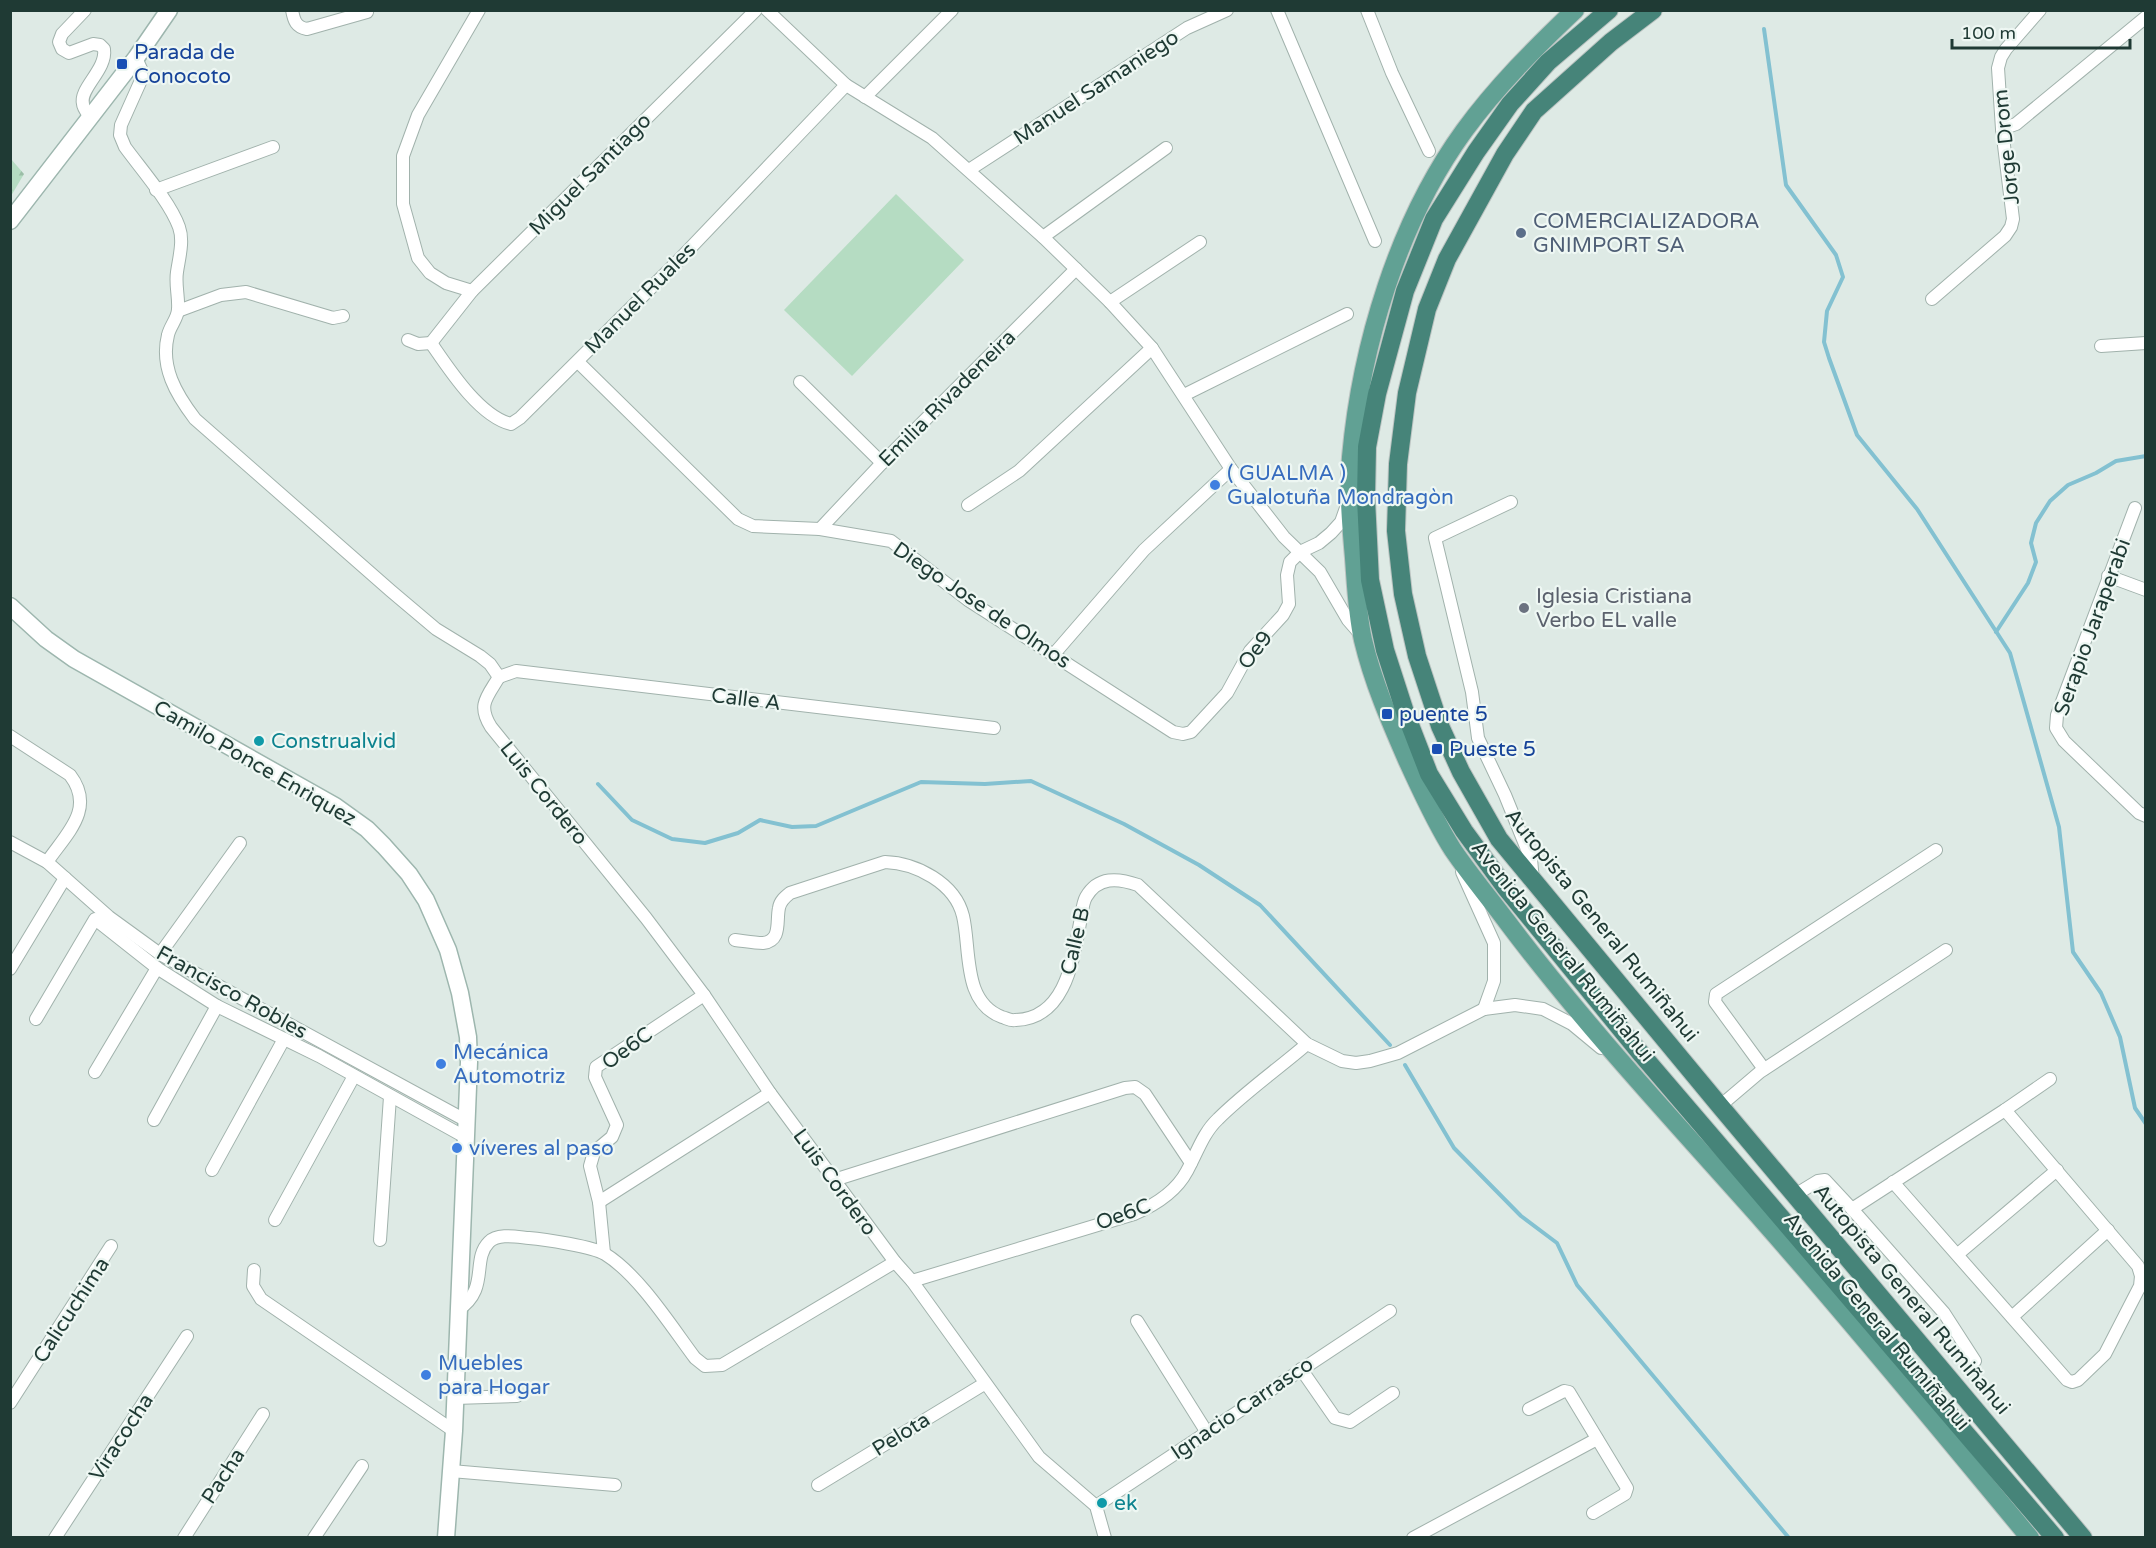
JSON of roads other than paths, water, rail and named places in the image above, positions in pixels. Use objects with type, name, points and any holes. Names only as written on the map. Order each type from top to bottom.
[{"type":"highway","points":[[1609,10],[1548,62],[1510,104],[1434,219],[1405,291],[1377,393],[1367,447],[1366,499],[1370,580],[1385,650],[1405,712],[1429,774],[1464,831],[1505,887],[1642,1055],[2055,1538]]},
{"type":"highway","name":"Autopista General Rumiñahui","points":[[1653,10],[1611,42],[1534,111],[1505,154],[1447,259],[1427,309],[1407,393],[1398,464],[1396,531],[1403,594],[1417,656],[1436,716],[1461,772],[1499,839],[2083,1538]]},
{"type":"main road","points":[[10,221],[136,58],[169,10]]},
{"type":"main road","name":"Avenida General Rumiñahui","points":[[1575,10],[1505,81],[1463,133],[1439,170],[1411,225],[1386,288],[1362,377],[1351,458],[1350,499],[1355,574],[1362,637],[1373,675],[1387,714],[1420,788],[1452,849],[1534,957],[1618,1058],[1814,1278],[2030,1538]]},
{"type":"main road","name":"Camilo Ponce Enrìquez","points":[[10,606],[39,633],[74,659],[335,806],[367,829],[384,846],[409,874],[426,900],[448,950],[460,993],[468,1037],[469,1062],[454,1431],[446,1538]]},
{"type":"street","points":[[85,10],[62,34],[59,42],[62,49],[69,53],[93,44],[100,45],[104,49],[102,64],[82,104],[90,117]]},
{"type":"street","points":[[292,10],[299,28],[307,30],[367,12]]},
{"type":"street","points":[[472,291],[446,283],[430,273],[418,258],[403,204],[403,156],[418,115],[479,10]]},
{"type":"street","name":"Miguel Santiago","points":[[431,344],[472,291],[756,10]]},
{"type":"street","points":[[767,10],[846,85],[932,138],[1043,237],[1110,302],[1152,348],[1231,469],[1269,520],[1320,572],[1348,620],[1362,637]]},
{"type":"street","points":[[865,97],[952,10]]},
{"type":"street","name":"Manuel Samaniego","points":[[969,170],[1187,28],[1227,10]]},
{"type":"street","points":[[1277,10],[1375,241]]},
{"type":"street","points":[[1367,10],[1392,73],[1429,151]]},
{"type":"street","name":"Jorge Drom","points":[[1932,299],[2005,236],[2011,227],[2013,219],[2002,129],[1998,68],[2001,57],[2040,10]]},
{"type":"street","points":[[2002,129],[2016,124],[2145,17]]},
{"type":"street","points":[[136,58],[142,78],[120,135],[125,147],[171,211],[180,228],[181,243],[176,282],[178,311],[169,333],[165,353],[173,385],[180,398],[195,419],[391,591],[436,629],[480,656],[490,664],[499,677]]},
{"type":"street","name":"Manuel Ruales","points":[[431,344],[463,388],[500,421],[511,424],[578,362],[677,262],[846,85]]},
{"type":"street","points":[[156,190],[273,147]]},
{"type":"street","points":[[1043,237],[1166,148]]},
{"type":"street","points":[[1110,302],[1200,242]]},
{"type":"street","name":"Emilia Rivadeneira","points":[[820,529],[882,463],[1076,269]]},
{"type":"street","points":[[178,311],[221,295],[246,292],[333,318],[343,316]]},
{"type":"street","points":[[1184,395],[1347,314]]},
{"type":"street","points":[[408,340],[418,344],[431,344]]},
{"type":"street","points":[[2101,346],[2145,343]]},
{"type":"street","points":[[968,506],[1019,471],[1152,348]]},
{"type":"street","name":"Diego Jose de Olmos","points":[[578,362],[738,519],[753,526],[820,529],[891,541],[968,600],[1173,732],[1183,734]]},
{"type":"street","points":[[800,382],[882,463]]},
{"type":"street","points":[[1054,654],[1144,550],[1231,469]]},
{"type":"street","points":[[1300,552],[1319,543],[1331,533],[1341,522],[1350,499]]},
{"type":"street","points":[[1511,502],[1435,538],[1472,692],[1478,738],[1531,858],[1533,882]]},
{"type":"street","name":"Serapio Jaraperabi","points":[[2135,508],[2057,715],[2056,728],[2064,741],[2139,813],[2145,816]]},
{"type":"street","name":"Oe9","points":[[1183,734],[1191,732],[1227,693],[1250,651],[1283,615],[1289,604],[1287,575],[1290,562],[1300,552]]},
{"type":"street","points":[[2108,576],[2145,590]]},
{"type":"street","name":"Calle A","points":[[499,677],[516,671],[994,728]]},
{"type":"street","name":"Luis Cordero","points":[[499,677],[483,705],[484,716],[646,918],[704,995],[770,1093],[895,1262],[912,1281],[1039,1457],[1096,1506]]},
{"type":"street","points":[[10,736],[70,775],[77,784],[82,802],[77,819],[47,862]]},
{"type":"street","name":"Francisco Robles","points":[[10,842],[47,862],[109,916],[159,954],[466,1129]]},
{"type":"street","points":[[159,954],[240,843]]},
{"type":"street","points":[[1452,849],[1494,944],[1494,981],[1484,1009]]},
{"type":"street","points":[[1764,1069],[1715,1002],[1716,994],[1936,850]]},
{"type":"street","name":"Calle B","points":[[735,940],[764,943],[771,940],[776,935],[779,907],[790,893],[885,862],[899,863],[934,878],[947,888],[963,914],[974,989],[981,1003],[995,1014],[1012,1021],[1026,1019],[1039,1014],[1051,1005],[1070,974],[1085,898],[1095,885],[1109,879],[1124,880],[1138,885],[1307,1044],[1342,1061],[1356,1063],[1370,1061],[1398,1053],[1484,1009],[1515,1005],[1543,1010],[1572,1024],[1605,1051],[1618,1058]]},
{"type":"street","points":[[10,969],[65,878]]},
{"type":"street","points":[[36,1019],[95,919],[157,968],[217,1006],[284,1039],[390,1097],[466,1129]]},
{"type":"street","points":[[1720,1106],[1764,1069],[1946,950]]},
{"type":"street","points":[[95,1072],[157,968]]},
{"type":"street","name":"Oe6C","points":[[604,1253],[600,1202],[590,1166],[594,1152],[612,1137],[617,1125],[595,1077],[596,1067],[704,995]]},
{"type":"street","points":[[154,1120],[217,1006]]},
{"type":"street","points":[[212,1170],[284,1039]]},
{"type":"street","name":"Oe6C","points":[[912,1281],[1154,1205],[1186,1173],[1200,1143],[1216,1120],[1307,1044]]},
{"type":"street","points":[[275,1220],[354,1076]]},
{"type":"street","points":[[1852,1209],[2050,1079]]},
{"type":"street","points":[[834,1180],[1125,1088],[1136,1087],[1145,1094],[1191,1163]]},
{"type":"street","points":[[600,1202],[770,1093]]},
{"type":"street","points":[[380,1240],[390,1097]]},
{"type":"street","points":[[1893,1182],[2067,1380],[2072,1382],[2078,1380],[2105,1354],[2140,1286],[2141,1276],[2138,1266],[2006,1110]]},
{"type":"street","points":[[1958,1254],[2057,1170]]},
{"type":"street","points":[[1795,1195],[1818,1181],[1825,1180],[1944,1313],[1975,1361]]},
{"type":"street","points":[[2012,1317],[2108,1230]]},
{"type":"street","points":[[458,1310],[468,1304],[475,1294],[484,1250],[489,1242],[496,1237],[536,1238],[604,1253],[642,1289],[695,1358],[705,1366],[722,1365],[895,1262]]},
{"type":"street","name":"Calicuchima","points":[[10,1403],[111,1246]]},
{"type":"street","points":[[254,1270],[253,1286],[261,1299],[454,1431]]},
{"type":"street","name":"Ignacio Carrasco","points":[[1096,1506],[1390,1311]]},
{"type":"street","points":[[1137,1321],[1206,1431]]},
{"type":"street","name":"Viracocha","points":[[55,1538],[187,1336]]},
{"type":"street","points":[[1301,1369],[1335,1418],[1350,1422],[1393,1394]]},
{"type":"street","name":"Pelota","points":[[818,1485],[984,1383]]},
{"type":"street","points":[[1529,1409],[1564,1391],[1569,1392],[1627,1488],[1625,1494],[1593,1513]]},
{"type":"street","points":[[455,1398],[517,1396]]},
{"type":"street","name":"Pacha","points":[[184,1538],[262,1414]]},
{"type":"street","points":[[1413,1538],[1597,1439]]},
{"type":"street","points":[[314,1538],[362,1466]]},
{"type":"street","points":[[451,1471],[615,1485]]},
{"type":"street","points":[[1096,1506],[1105,1538]]},
{"type":"waterway","points":[[1764,29],[1786,185],[1836,255],[1843,277],[1827,311],[1824,342],[1829,358],[1857,435],[1917,509],[2010,653],[2059,827],[2073,952],[2101,993],[2120,1037],[2135,1108],[2146,1124]]},
{"type":"waterway","points":[[1996,632],[2028,583],[2036,562],[2031,543],[2036,523],[2050,501],[2068,485],[2116,461],[2146,456]]},
{"type":"waterway","points":[[598,784],[632,820],[672,839],[705,843],[738,833],[760,820],[792,827],[816,826],[921,782],[985,784],[1031,781],[1124,824],[1199,865],[1260,905],[1390,1045]]},
{"type":"waterway","points":[[1405,1065],[1454,1148],[1521,1216],[1557,1243],[1577,1285],[1789,1538]]},
{"type":"place","name":"Parada de Conocoto","points":[[122,64]]},
{"type":"place","name":"COMERCIALIZADORA GNIMPORT SA","points":[[1521,233]]},
{"type":"place","name":"( GUALMA ) Gualotuña Mondragòn","points":[[1215,485]]},
{"type":"place","name":"Iglesia Cristiana Verbo EL valle","points":[[1524,608]]},
{"type":"place","name":"puente 5","points":[[1387,714]]},
{"type":"place","name":"Construalvid","points":[[259,741]]},
{"type":"place","name":"Pueste 5","points":[[1437,749]]},
{"type":"place","name":"Mecánica Automotriz","points":[[441,1064]]},
{"type":"place","name":"víveres al paso","points":[[457,1148]]},
{"type":"place","name":"Muebles para Hogar","points":[[426,1375]]},
{"type":"place","name":"ek","points":[[1102,1503]]}]
